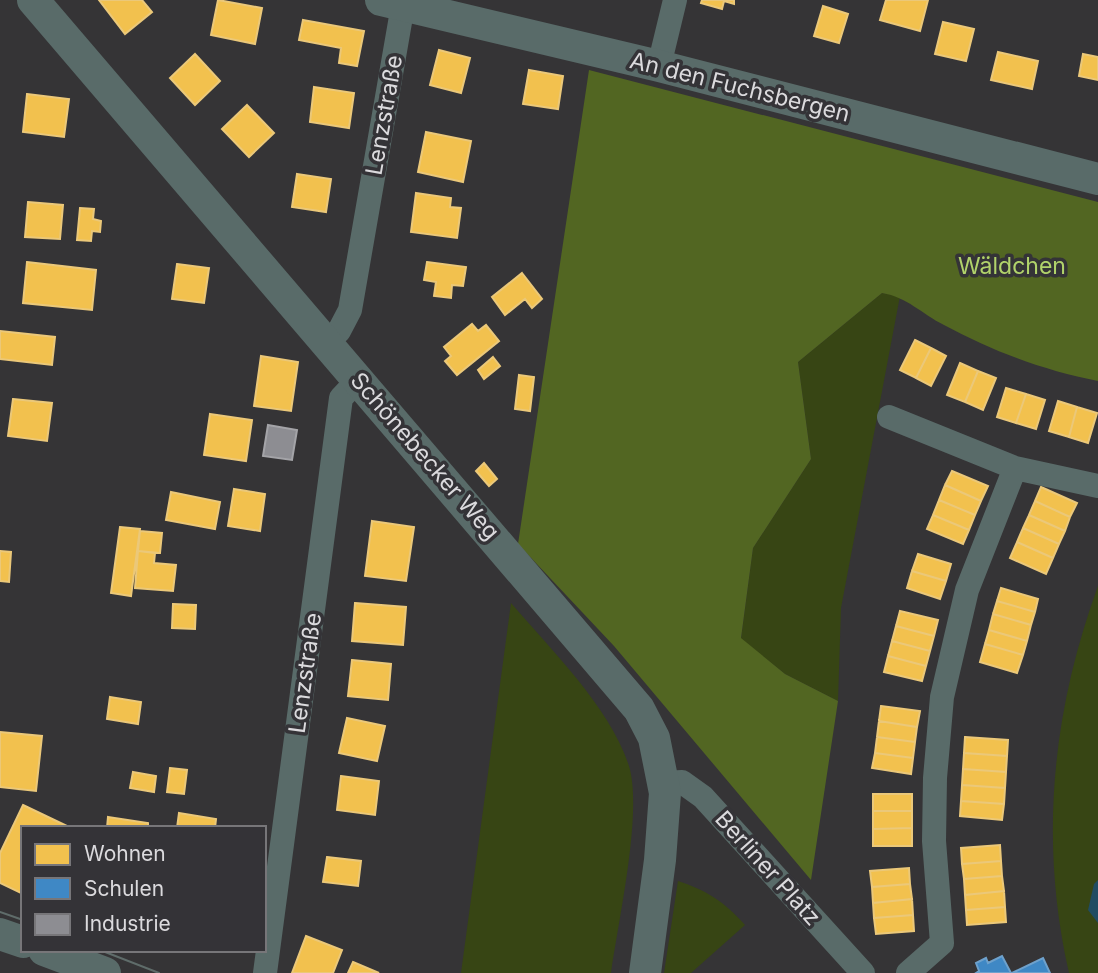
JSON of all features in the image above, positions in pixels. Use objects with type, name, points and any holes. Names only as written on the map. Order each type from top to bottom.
[{"type":"street","name":"Schönebecker Weg","points":[[33,0],[639,709],[654,738],[664,783],[660,860],[645,973]]},
{"type":"street","points":[[659,66],[675,0]]},
{"type":"street","name":"Lenzstraße","points":[[328,342],[339,331],[350,310],[392,3]]},
{"type":"street","name":"An den Fuchsbergen","points":[[392,3],[659,66],[1098,179]]},
{"type":"street","name":"Lenzstraße","points":[[265,973],[341,398],[359,379]]},
{"type":"street","points":[[889,417],[1016,468],[1098,486]]},
{"type":"street","points":[[908,973],[942,943],[934,841],[935,778],[942,697],[967,590],[1016,468]]},
{"type":"street","name":"Berliner Platz","points":[[664,783],[682,782],[703,797],[863,973]]},
{"type":"street","points":[[0,934],[21,941]]},
{"type":"street","points":[[49,952],[105,973]]},
{"type":"green space","name":"Wäldchen","points":[[589,70],[1098,202],[1098,381],[1058,372],[1000,352],[944,325],[899,298],[882,293],[798,362],[811,459],[753,548],[741,638],[785,674],[838,701],[811,880],[614,646],[518,544]]},
{"type":"green space","points":[[882,293],[900,296],[841,608],[838,701],[785,674],[741,639],[753,548],[811,459],[798,362]]},
{"type":"green space","points":[[1098,586],[1098,973],[1069,973],[1054,875],[1055,777],[1070,681]]},
{"type":"green space","points":[[511,603],[594,701],[620,744],[629,766],[633,786],[631,838],[611,973],[461,973]]},
{"type":"green space","points":[[678,881],[714,898],[745,925],[691,973],[664,973]]},
{"type":"water","points":[[1098,880],[1098,923],[1088,910],[1094,884]]},
{"type":"building: Wohnen","points":[[99,0],[142,0],[152,12],[125,34]]},
{"type":"building: Wohnen","points":[[218,0],[262,8],[255,44],[211,35]]},
{"type":"building: Wohnen","points":[[702,0],[734,0],[734,4],[724,1],[722,9],[701,3]]},
{"type":"building: Wohnen","points":[[886,0],[928,0],[920,31],[880,20]]},
{"type":"building: Wohnen","points":[[823,6],[848,14],[839,43],[814,36]]},
{"type":"building: Wohnen","points":[[303,20],[364,31],[357,66],[339,63],[341,48],[299,40]]},
{"type":"building: Wohnen","points":[[943,22],[974,29],[966,61],[935,54]]},
{"type":"building: Wohnen","points":[[439,50],[470,58],[461,93],[430,85]]},
{"type":"building: Wohnen","points":[[998,52],[1038,61],[1032,89],[991,80]]},
{"type":"building: Wohnen","points":[[195,54],[220,81],[195,105],[170,78]]},
{"type":"building: Wohnen","points":[[1083,54],[1098,57],[1098,80],[1079,76]]},
{"type":"building: Wohnen","points":[[529,70],[563,76],[558,109],[523,104]]},
{"type":"building: Wohnen","points":[[314,87],[354,93],[349,128],[310,122]]},
{"type":"building: Wohnen","points":[[27,94],[69,99],[64,137],[23,132]]},
{"type":"building: Wohnen","points":[[247,105],[274,133],[249,157],[222,129]]},
{"type":"building: Wohnen","points":[[426,132],[471,141],[463,182],[418,172]]},
{"type":"building: Wohnen","points":[[297,174],[331,179],[326,212],[292,207]]},
{"type":"building: Wohnen","points":[[416,193],[451,198],[450,207],[461,208],[457,238],[411,232]]},
{"type":"building: Wohnen","points":[[28,202],[63,205],[60,239],[25,237]]},
{"type":"building: Wohnen","points":[[80,208],[94,209],[93,219],[101,221],[100,232],[92,231],[91,241],[77,240]]},
{"type":"building: Wohnen","points":[[27,262],[96,270],[92,310],[23,303]]},
{"type":"building: Wohnen","points":[[427,262],[466,267],[463,286],[452,285],[451,298],[434,296],[436,282],[424,280]]},
{"type":"building: Wohnen","points":[[177,264],[209,268],[204,303],[172,299]]},
{"type":"building: Wohnen","points":[[522,273],[542,299],[532,308],[525,299],[505,315],[492,297]]},
{"type":"building: Wohnen","points":[[472,324],[478,331],[486,325],[499,341],[457,375],[445,361],[451,356],[444,347]]},
{"type":"building: Wohnen","points":[[0,331],[55,337],[52,365],[0,359]]},
{"type":"building: Wohnen","points":[[915,340],[931,348],[916,378],[900,370]]},
{"type":"building: Wohnen","points":[[931,348],[946,356],[931,386],[916,378]]},
{"type":"building: Wohnen","points":[[261,356],[298,362],[291,411],[254,406]]},
{"type":"building: Wohnen","points":[[493,357],[500,366],[484,379],[478,370]]},
{"type":"building: Wohnen","points":[[960,363],[978,371],[965,402],[947,395]]},
{"type":"building: Wohnen","points":[[978,371],[996,378],[983,410],[965,402]]},
{"type":"building: Wohnen","points":[[519,375],[534,377],[530,411],[515,409]]},
{"type":"building: Wohnen","points":[[1006,388],[1026,394],[1016,423],[997,417]]},
{"type":"building: Wohnen","points":[[1026,394],[1045,400],[1036,429],[1016,423]]},
{"type":"building: Wohnen","points":[[13,399],[52,403],[47,441],[8,436]]},
{"type":"building: Wohnen","points":[[1058,401],[1077,407],[1069,437],[1049,431]]},
{"type":"building: Wohnen","points":[[1077,407],[1097,413],[1088,443],[1069,437]]},
{"type":"building: Wohnen","points":[[210,414],[252,420],[246,461],[204,455]]},
{"type":"building: Wohnen","points":[[484,463],[497,479],[489,486],[476,471]]},
{"type":"building: Wohnen","points":[[952,471],[988,486],[981,501],[945,485]]},
{"type":"building: Wohnen","points":[[945,485],[981,501],[975,515],[939,500]]},
{"type":"building: Wohnen","points":[[1041,487],[1077,503],[1070,517],[1035,501]]},
{"type":"building: Wohnen","points":[[234,489],[265,494],[260,531],[228,526]]},
{"type":"building: Wohnen","points":[[171,492],[220,502],[215,529],[166,520]]},
{"type":"building: Wohnen","points":[[939,500],[975,515],[969,530],[933,515]]},
{"type":"building: Wohnen","points":[[1035,501],[1070,517],[1065,531],[1029,515]]},
{"type":"building: Wohnen","points":[[933,515],[969,530],[963,544],[927,529]]},
{"type":"building: Wohnen","points":[[1029,515],[1065,531],[1059,544],[1023,528]]},
{"type":"building: Wohnen","points":[[372,521],[414,527],[406,581],[365,576]]},
{"type":"building: Wohnen","points":[[120,527],[140,529],[131,596],[111,593]]},
{"type":"building: Wohnen","points":[[1023,528],[1059,544],[1053,558],[1017,542]]},
{"type":"building: Wohnen","points":[[140,531],[162,533],[160,553],[138,551]]},
{"type":"building: Wohnen","points":[[1017,542],[1053,558],[1046,574],[1010,558]]},
{"type":"building: Wohnen","points":[[0,551],[11,552],[9,582],[0,581]]},
{"type":"building: Wohnen","points":[[138,551],[155,553],[154,563],[176,565],[173,591],[135,588]]},
{"type":"building: Wohnen","points":[[918,554],[951,564],[946,581],[912,571]]},
{"type":"building: Wohnen","points":[[912,571],[946,581],[940,599],[907,588]]},
{"type":"building: Wohnen","points":[[1001,588],[1038,599],[1035,612],[997,601]]},
{"type":"building: Wohnen","points":[[997,601],[1035,612],[1031,625],[993,614]]},
{"type":"building: Wohnen","points":[[355,603],[406,607],[403,645],[352,641]]},
{"type":"building: Wohnen","points":[[173,604],[196,605],[195,629],[172,628]]},
{"type":"building: Wohnen","points":[[900,611],[938,620],[934,636],[896,626]]},
{"type":"building: Wohnen","points":[[993,614],[1031,625],[1027,641],[989,630]]},
{"type":"building: Wohnen","points":[[896,626],[934,636],[930,651],[892,641]]},
{"type":"building: Wohnen","points":[[989,630],[1027,641],[1023,655],[985,644]]},
{"type":"building: Wohnen","points":[[892,641],[930,651],[926,666],[888,656]]},
{"type":"building: Wohnen","points":[[985,644],[1023,655],[1017,673],[980,662]]},
{"type":"building: Wohnen","points":[[888,656],[926,666],[922,681],[884,672]]},
{"type":"building: Wohnen","points":[[352,660],[391,664],[388,700],[348,696]]},
{"type":"building: Wohnen","points":[[110,697],[141,702],[138,724],[107,719]]},
{"type":"building: Wohnen","points":[[881,706],[920,711],[917,727],[879,721]]},
{"type":"building: Wohnen","points":[[347,718],[385,726],[377,761],[339,753]]},
{"type":"building: Wohnen","points":[[879,721],[917,727],[915,742],[877,737]]},
{"type":"building: Wohnen","points":[[0,732],[42,736],[36,791],[0,787]]},
{"type":"building: Wohnen","points":[[877,737],[915,742],[913,758],[875,753]]},
{"type":"building: Wohnen","points":[[965,737],[1008,740],[1007,756],[964,753]]},
{"type":"building: Wohnen","points":[[875,753],[913,758],[911,774],[872,768]]},
{"type":"building: Wohnen","points":[[964,753],[1007,756],[1006,772],[963,769]]},
{"type":"building: Wohnen","points":[[170,768],[187,770],[184,794],[167,792]]},
{"type":"building: Wohnen","points":[[963,769],[1006,772],[1005,788],[962,785]]},
{"type":"building: Wohnen","points":[[133,772],[156,776],[154,792],[130,788]]},
{"type":"building: Wohnen","points":[[341,776],[379,781],[375,815],[337,810]]},
{"type":"building: Wohnen","points":[[962,785],[1005,788],[1004,804],[961,801]]},
{"type":"building: Wohnen","points":[[873,794],[912,794],[912,811],[873,811]]},
{"type":"building: Wohnen","points":[[961,801],[1004,804],[1002,820],[960,816]]},
{"type":"building: Wohnen","points":[[23,805],[67,826],[21,826],[21,893],[0,883],[0,853]]},
{"type":"building: Wohnen","points":[[873,811],[912,811],[912,828],[873,829]]},
{"type":"building: Wohnen","points":[[179,813],[216,819],[215,826],[177,826]]},
{"type":"building: Wohnen","points":[[108,817],[148,823],[148,826],[107,826]]},
{"type":"building: Wohnen","points":[[912,828],[912,846],[873,846],[873,829]]},
{"type":"building: Wohnen","points":[[1000,845],[1001,861],[962,864],[961,848]]},
{"type":"building: Wohnen","points":[[327,857],[361,861],[358,886],[323,882]]},
{"type":"building: Wohnen","points":[[1001,861],[1002,876],[964,879],[962,864]]},
{"type":"building: Wohnen","points":[[909,868],[910,884],[872,887],[870,871]]},
{"type":"building: Wohnen","points":[[1002,876],[1004,891],[965,895],[964,879]]},
{"type":"building: Wohnen","points":[[910,884],[912,899],[873,903],[872,887]]},
{"type":"building: Wohnen","points":[[1004,891],[1005,907],[966,910],[965,895]]},
{"type":"building: Wohnen","points":[[912,899],[913,915],[874,918],[873,903]]},
{"type":"building: Wohnen","points":[[1005,907],[1006,922],[967,925],[966,910]]},
{"type":"building: Wohnen","points":[[913,915],[914,931],[876,934],[874,918]]},
{"type":"building: Wohnen","points":[[306,936],[342,950],[333,973],[292,973]]},
{"type":"building: Wohnen","points":[[353,962],[379,973],[348,973]]},
{"type":"building: Schulen","points":[[1002,956],[1011,973],[976,973],[979,971],[976,963],[986,958],[988,963]]},
{"type":"building: Schulen","points":[[1043,958],[1050,973],[1012,973]]},
{"type":"building: Industrie","points":[[268,425],[297,430],[292,460],[263,456]]},
{"type":"tram line","points":[[0,912],[21,919]]},
{"type":"tram line","points":[[105,952],[159,973]]}]
